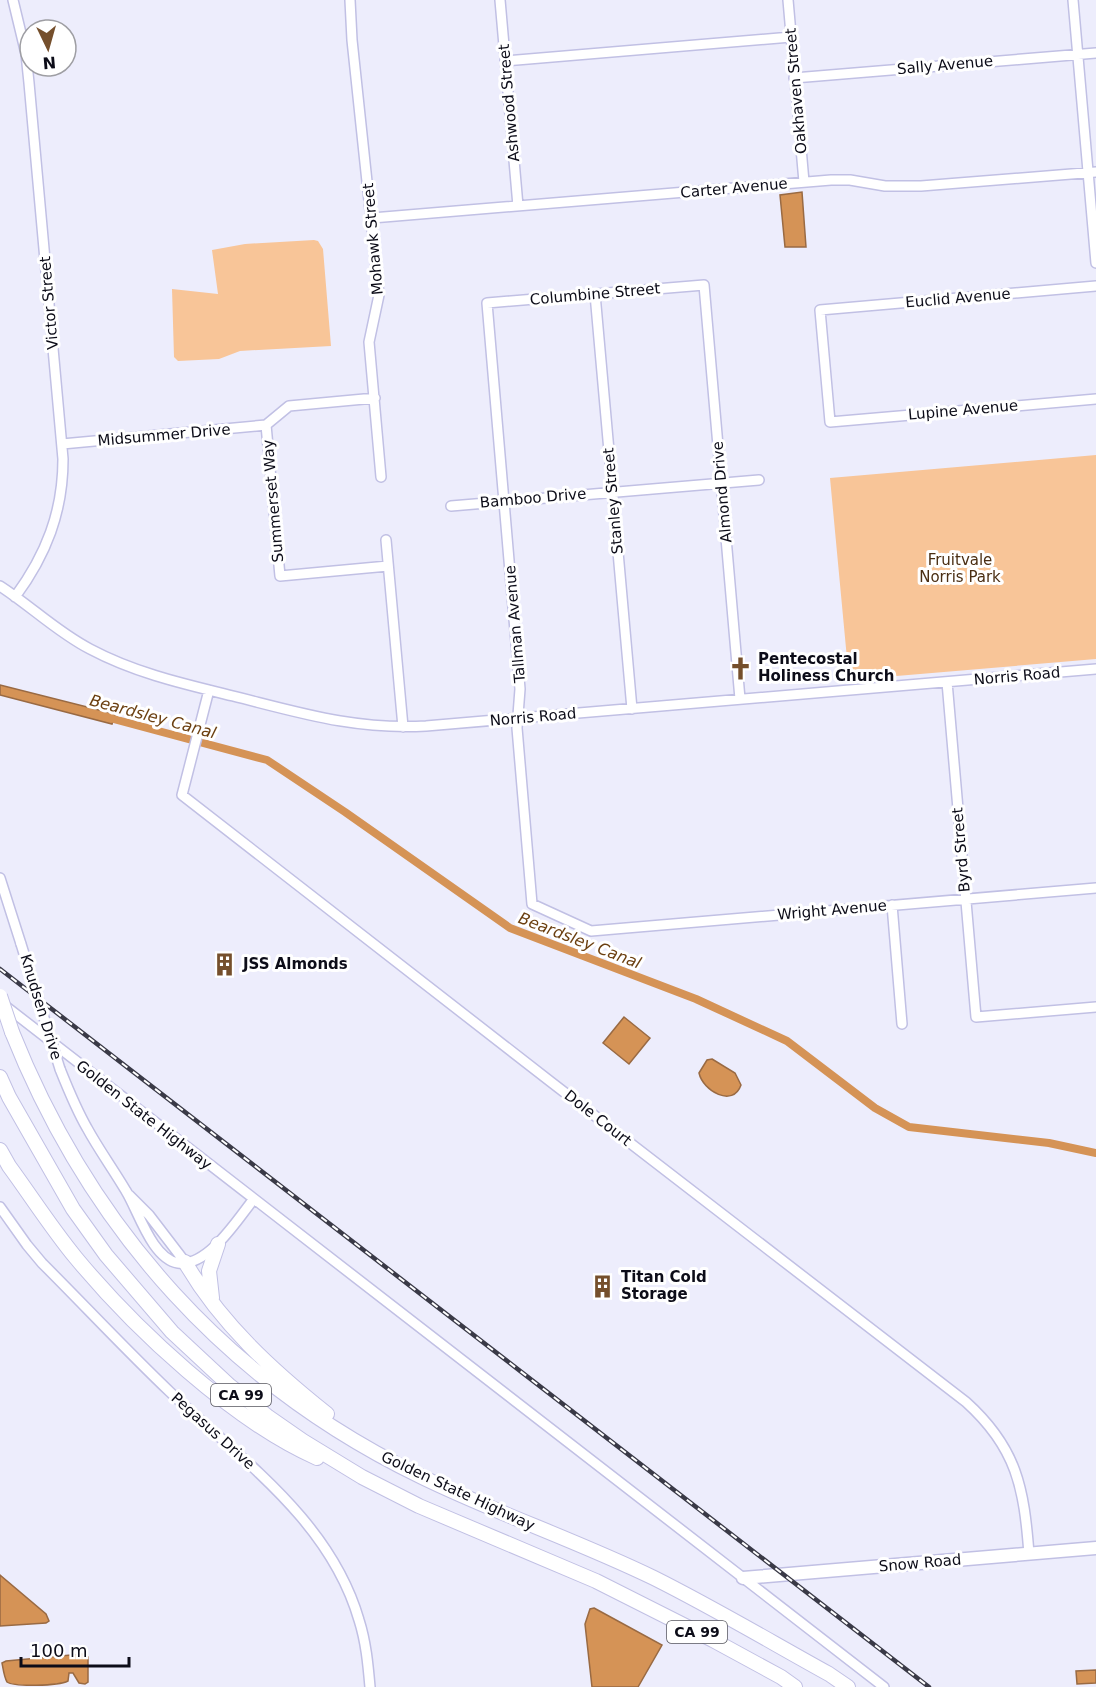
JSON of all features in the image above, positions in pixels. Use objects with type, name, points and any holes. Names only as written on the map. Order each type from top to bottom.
[{"type":"highway","name":"Golden State Highway","points":[[0,996],[12,1032],[38,1094],[60,1138],[108,1215],[148,1266],[200,1322],[241,1359],[284,1394],[370,1450],[462,1495],[654,1578],[829,1674],[848,1687]]},
{"type":"highway","name":"Golden State Highway","points":[[0,1077],[9,1097],[73,1209],[106,1255],[172,1332],[230,1386],[267,1416],[362,1477],[419,1506],[596,1581],[713,1640],[795,1687]]},
{"type":"highway","points":[[0,1150],[9,1166],[76,1258],[134,1321],[172,1356],[225,1401],[297,1449],[362,1477]]},
{"type":"highway","points":[[214,1302],[209,1285],[209,1271],[218,1244]]},
{"type":"highway","points":[[185,1262],[243,1339],[277,1372],[370,1450]]},
{"type":"main road","name":"Snow Road","points":[[743,1578],[1096,1548]]},
{"type":"street","name":"Victor Street","points":[[13,0],[26,54],[62,444],[61,494],[52,531],[28,580],[15,597]]},
{"type":"street","name":"Mohawk Street","points":[[350,0],[352,40],[379,295],[369,342],[381,477]]},
{"type":"street","name":"Ashwood Street","points":[[500,0],[518,206]]},
{"type":"street","name":"Oakhaven Street","points":[[788,0],[804,182]]},
{"type":"street","points":[[1073,0],[1077,54],[1092,172],[1096,263]]},
{"type":"street","points":[[506,61],[791,37]]},
{"type":"street","name":"Sally Avenue","points":[[794,78],[1096,53]]},
{"type":"street","name":"Carter Avenue","points":[[372,218],[804,182],[850,180],[885,186],[912,187],[1092,172]]},
{"type":"street","name":"Columbine Street","points":[[487,303],[704,285]]},
{"type":"street","name":"Almond Drive","points":[[704,285],[740,699]]},
{"type":"street","name":"Euclid Avenue","points":[[830,422],[820,310],[1096,286]]},
{"type":"street","name":"Stanley Street","points":[[595,294],[632,709]]},
{"type":"street","name":"Tallman Avenue","points":[[487,303],[520,689],[516,718],[532,904],[570,921]]},
{"type":"street","points":[[266,425],[289,405],[375,398]]},
{"type":"street","name":"Lupine Avenue","points":[[830,422],[1096,399]]},
{"type":"street","name":"Midsummer Drive","points":[[62,444],[266,425]]},
{"type":"street","name":"Summerset Way","points":[[266,425],[280,576],[388,566]]},
{"type":"street","name":"Bamboo Drive","points":[[450,506],[759,480]]},
{"type":"street","points":[[386,540],[403,727]]},
{"type":"street","name":"Norris Road","points":[[0,586],[68,637],[108,659],[152,675],[209,690],[328,720],[362,725],[403,727],[1096,669]]},
{"type":"street","name":"Byrd Street","points":[[947,682],[976,1017],[1096,1007]]},
{"type":"street","name":"Dole Court","points":[[209,690],[182,795],[978,1413],[999,1438],[1014,1467],[1024,1499],[1029,1554]]},
{"type":"street","name":"Knudsen Drive","points":[[0,878],[60,1070],[86,1126],[128,1193],[149,1215],[185,1262]]},
{"type":"street","name":"Wright Avenue","points":[[570,921],[591,930],[1096,888]]},
{"type":"street","points":[[892,905],[902,1024]]},
{"type":"street","name":"Golden State Highway","points":[[0,1002],[884,1687]]},
{"type":"street","name":"Knudsen Drive","points":[[128,1193],[133,1208],[163,1255],[170,1260],[185,1262]]},
{"type":"street","points":[[185,1262],[202,1256],[218,1244],[253,1200]]},
{"type":"street","name":"Pegasus Drive","points":[[0,1207],[42,1263],[171,1393],[278,1492],[316,1534],[336,1565],[356,1608],[363,1636],[370,1687]]},
{"type":"green space","points":[[318,241],[323,249],[331,346],[240,351],[219,359],[178,361],[174,357],[172,289],[218,294],[212,250],[245,244]]},
{"type":"green space","name":"Fruitvale Norris Park","points":[[1096,455],[1096,659],[849,680],[830,478]]},
{"type":"shaded area","points":[[802,192],[806,247],[785,247],[780,195]]},
{"type":"shaded area","points":[[0,685],[115,714],[112,724],[0,695]]},
{"type":"shaded area","points":[[624,1017],[650,1038],[629,1064],[603,1043]]},
{"type":"shaded area","points":[[712,1059],[735,1073],[741,1085],[737,1092],[725,1096],[706,1086],[699,1073],[707,1060]]},
{"type":"shaded area","points":[[0,1575],[46,1614],[49,1621],[0,1626]]},
{"type":"shaded area","points":[[594,1608],[662,1645],[638,1687],[592,1687],[585,1624],[590,1609]]},
{"type":"shaded area","points":[[82,1654],[88,1657],[88,1682],[85,1684],[79,1683],[73,1673],[69,1673],[68,1681],[63,1683],[11,1684],[6,1680],[2,1663],[6,1661]]},
{"type":"shaded area","points":[[1096,1670],[1096,1683],[1077,1684],[1076,1671]]},
{"type":"waterway","name":"Beardsley Canal","points":[[106,717],[267,760],[510,928],[696,999],[787,1041],[875,1108],[909,1127],[1049,1143],[1096,1153]]},
{"type":"railway","points":[[0,969],[929,1687]]},
{"type":"place","name":"Pentecostal Holiness Church","points":[[740,668]]},
{"type":"place","name":"JSS Almonds","points":[[225,964]]},
{"type":"place","name":"Titan Cold Storage","points":[[603,1286]]}]
